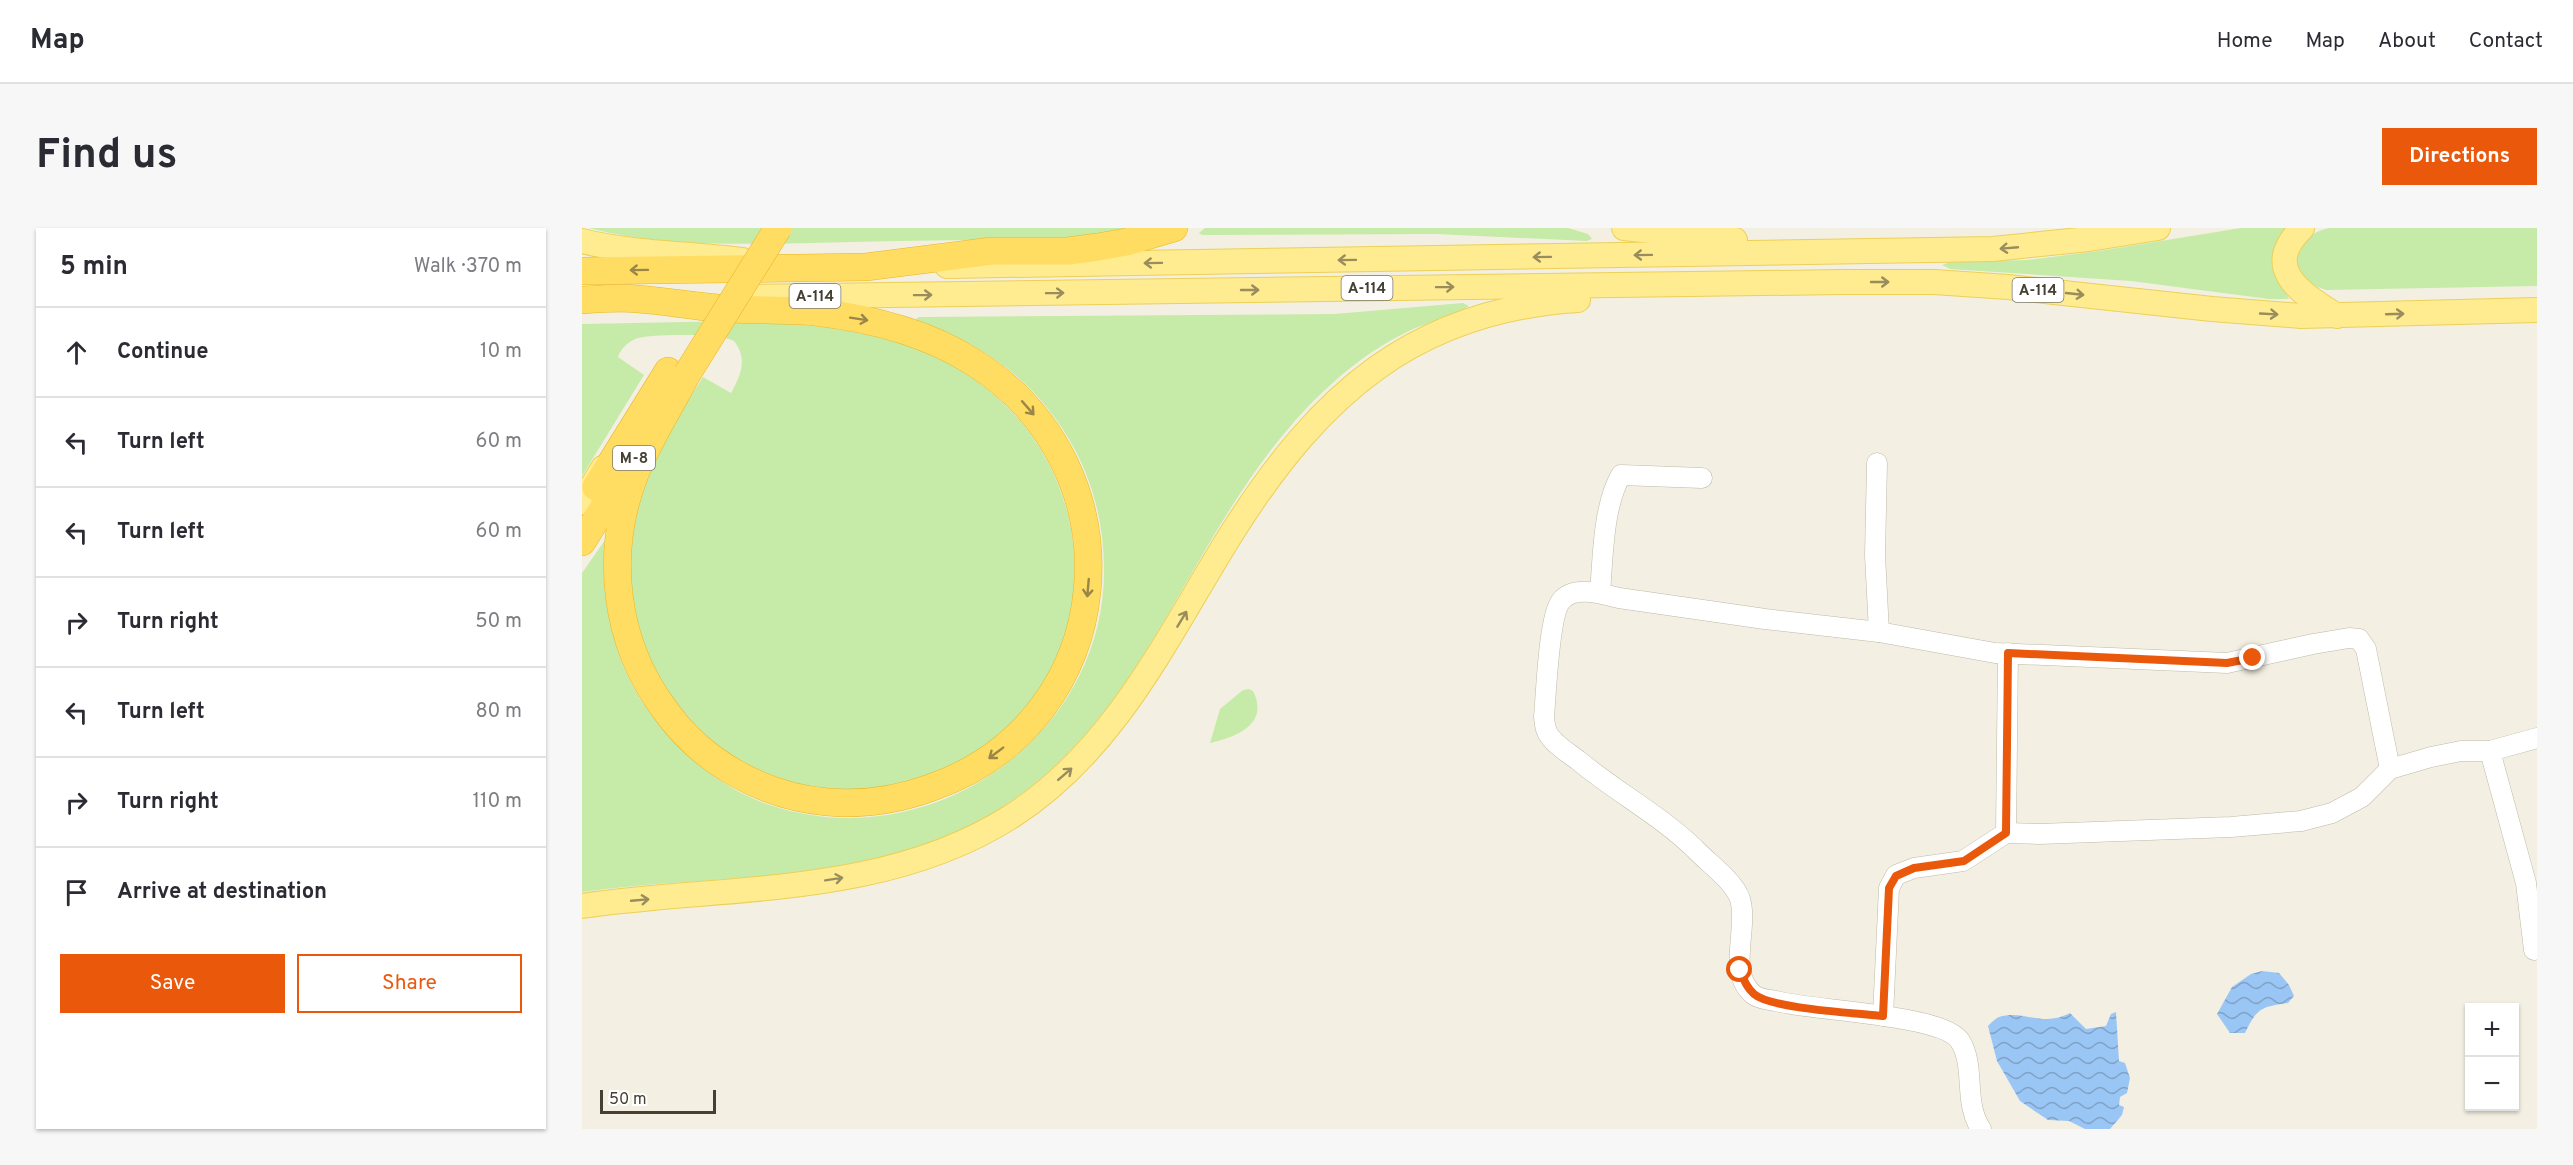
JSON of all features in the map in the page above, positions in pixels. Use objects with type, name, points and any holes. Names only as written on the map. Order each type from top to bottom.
[{"type":"highway","name":"М-8","points":[[582,542],[758,228]]},
{"type":"highway","name":"М-8","points":[[582,510],[778,228]]},
{"type":"highway","points":[[866,267],[992,251],[1068,251],[1098,247],[1174,228]]},
{"type":"highway","name":"А-114","points":[[582,271],[866,267]]},
{"type":"highway","points":[[634,298],[719,308],[814,312],[874,321],[919,335],[971,360],[999,380],[1029,409],[1064,461],[1082,505],[1089,552],[1088,591],[1079,636],[1066,670],[1045,704],[1008,744],[967,772],[923,791],[876,801],[835,802],[795,797],[755,784],[720,763],[680,729],[656,698],[635,660],[624,623],[618,573],[620,533],[635,474],[677,372]]},
{"type":"highway","name":"А-114","points":[[582,300],[634,298]]},
{"type":"main road","points":[[1624,228],[1736,240],[1809,241],[1901,251]]},
{"type":"main road","name":"А-114","points":[[866,267],[1901,251],[2028,246],[2158,228]]},
{"type":"main road","points":[[2302,228],[2292,237],[2285,252],[2288,275],[2300,291],[2337,316]]},
{"type":"main road","points":[[582,241],[636,250],[694,254],[792,267]]},
{"type":"main road","points":[[582,906],[786,887],[880,870],[952,847],[1012,816],[1074,767],[1126,706],[1234,530],[1289,451],[1317,420],[1362,378],[1417,342],[1464,321],[1518,306],[1842,282]]},
{"type":"main road","name":"А-114","points":[[634,298],[1934,282],[2008,287],[2258,313],[2337,316],[2537,310]]},
{"type":"main road","points":[[582,502],[641,407],[677,372]]},
{"type":"lane","points":[[1877,463],[1875,555],[1879,632]]},
{"type":"lane","points":[[1599,593],[1604,541],[1615,485],[1621,475],[1702,478]]},
{"type":"lane","points":[[1981,1129],[1969,1096],[1967,1065],[1960,1041],[1949,1031],[1883,1016],[1796,1007],[1755,996],[1745,983],[1740,970],[1743,916],[1740,897],[1728,882],[1676,831],[1597,777],[1551,739],[1545,730],[1544,717],[1554,620],[1561,601],[1576,592],[1599,593],[1765,619],[1879,632],[2008,653],[2227,663],[2313,644],[2349,638],[2359,639],[2366,649],[2390,769]]},
{"type":"lane","points":[[2006,833],[2008,653]]},
{"type":"lane","points":[[1883,1016],[1889,888],[1896,876],[1914,868],[1964,861],[2006,833],[2231,828],[2301,820],[2332,813],[2362,797],[2390,769],[2461,751],[2490,751],[2537,738]]},
{"type":"lane","points":[[2490,751],[2526,883],[2534,950]]},
{"type":"green space","points":[[589,228],[1134,228],[1076,237],[1037,239],[756,244],[672,241]]},
{"type":"green space","points":[[1205,228],[1568,228],[1588,234],[1592,239],[1587,241],[1436,234],[1202,235],[1199,233]]},
{"type":"green space","points":[[2241,228],[2286,228],[2279,238],[2273,256],[2276,272],[2289,299],[2269,299],[2131,281],[1950,269],[1942,265],[1950,262],[2027,260]]},
{"type":"green space","points":[[2329,228],[2537,228],[2537,286],[2326,290],[2303,277],[2296,258],[2305,240]]},
{"type":"green space","points":[[1463,303],[1469,306],[1456,314],[1411,330],[1381,346],[1327,388],[1303,412],[1257,469],[1218,529],[1146,650],[1107,708],[1061,760],[1005,805],[936,841],[895,855],[807,871],[582,892],[582,573],[605,540],[609,556],[610,610],[615,642],[623,666],[640,699],[671,739],[700,766],[732,788],[767,804],[827,817],[886,815],[943,800],[994,772],[1039,734],[1073,687],[1096,633],[1104,572],[1097,509],[1082,464],[1047,407],[1010,371],[967,343],[919,323],[916,319],[919,317],[1334,314]]},
{"type":"green space","points":[[734,321],[838,329],[889,340],[938,358],[1002,402],[1046,458],[1070,522],[1074,589],[1059,654],[1024,711],[970,756],[897,784],[882,787],[835,790],[804,786],[759,771],[732,755],[697,726],[658,678],[637,626],[627,575],[637,492],[703,377],[731,393],[742,367],[741,354],[734,341],[727,338],[687,335],[658,336],[638,338],[629,343],[618,357],[644,375],[582,476],[582,324]]},
{"type":"green space","points":[[1243,690],[1253,691],[1257,703],[1257,713],[1253,721],[1239,733],[1210,743],[1220,709]]},
{"type":"water","points":[[2262,971],[2279,973],[2289,985],[2294,996],[2288,1003],[2261,1010],[2253,1018],[2245,1033],[2230,1033],[2217,1014],[2232,987],[2251,974]]},
{"type":"water","points":[[2116,1012],[2119,1061],[2125,1063],[2130,1078],[2127,1093],[2120,1097],[2119,1105],[2124,1107],[2122,1115],[2110,1129],[2085,1129],[2069,1121],[2048,1120],[2020,1101],[1997,1061],[1988,1026],[1992,1022],[2008,1015],[2050,1019],[2070,1013],[2086,1029],[2106,1026],[2111,1014]]},
{"type":"route","points":[[1740,970],[1745,983],[1755,996],[1796,1007],[1883,1016],[1889,888],[1896,876],[1914,868],[1964,861],[2006,833],[2008,653],[2227,663],[2253,658]]}]
